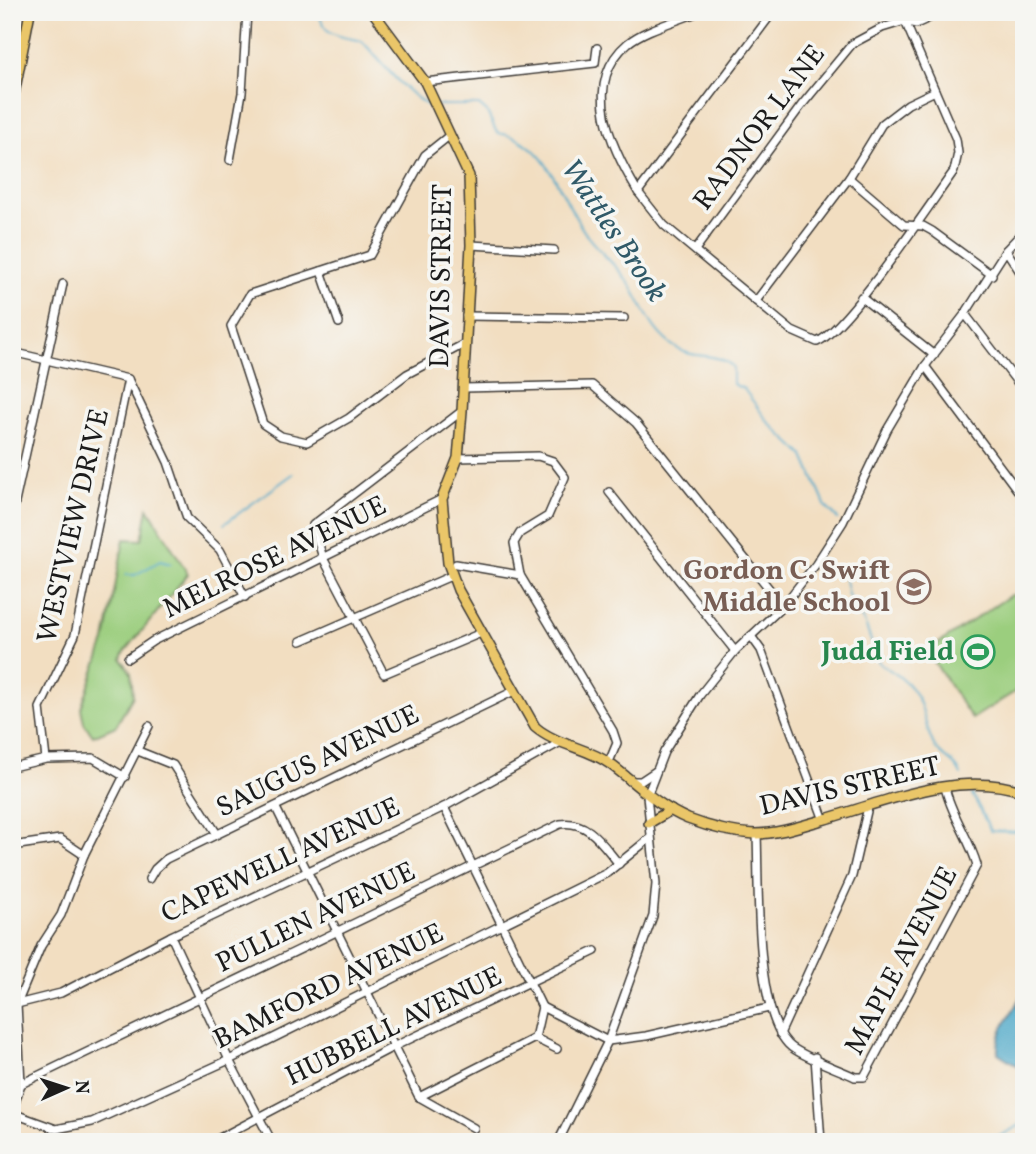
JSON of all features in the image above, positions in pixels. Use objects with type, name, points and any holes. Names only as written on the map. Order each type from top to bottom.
[{"type":"main road","points":[[12,104],[30,12]]},
{"type":"main road","name":"DAVIS STREET","points":[[373,12],[427,86],[469,176],[471,245],[464,388],[458,458],[442,499],[452,564],[451,576],[512,692],[535,727],[559,743],[609,762],[647,796],[671,810],[725,831],[757,834],[824,820],[945,787],[971,784],[1024,792]]},
{"type":"main road","points":[[649,822],[671,810]]},
{"type":"street","points":[[230,160],[242,93],[247,12]]},
{"type":"street","points":[[698,12],[626,44],[604,80],[605,116],[610,138],[638,192],[664,225],[792,331],[817,342],[835,330],[861,298],[915,226],[957,162],[956,139],[901,12]]},
{"type":"street","name":"RADNOR LANE","points":[[695,250],[836,60],[852,44],[867,34],[905,21],[916,24],[942,12]]},
{"type":"street","points":[[638,192],[768,14]]},
{"type":"street","points":[[427,86],[595,63],[597,48]]},
{"type":"street","points":[[756,301],[849,178],[890,115],[935,92]]},
{"type":"street","points":[[450,135],[425,155],[370,255],[250,294],[231,326],[263,424],[281,436],[307,442],[349,418],[407,374],[466,343]]},
{"type":"street","points":[[849,178],[904,225],[932,231],[992,275]]},
{"type":"street","points":[[558,1142],[608,1041],[653,916],[656,884],[647,796],[664,752],[700,695],[735,651],[783,606],[843,522],[887,430],[925,366],[965,314],[1006,250],[1024,231]]},
{"type":"street","points":[[471,245],[554,250]]},
{"type":"street","points":[[1006,250],[1024,278]]},
{"type":"street","points":[[321,271],[339,323]]},
{"type":"street","points":[[12,516],[64,284]]},
{"type":"street","points":[[861,298],[934,355]]},
{"type":"street","points":[[965,314],[1024,391]]},
{"type":"street","points":[[466,316],[624,318]]},
{"type":"street","points":[[12,352],[128,379],[168,462],[187,518],[220,550],[245,597]]},
{"type":"street","points":[[925,366],[1024,499]]},
{"type":"street","name":"WESTVIEW DRIVE","points":[[46,759],[40,708],[75,635],[128,379]]},
{"type":"street","points":[[464,388],[592,385],[636,423],[783,606]]},
{"type":"street","points":[[462,411],[313,525],[323,558],[384,674],[481,633]]},
{"type":"street","points":[[458,458],[538,456],[553,461],[565,477],[548,516],[520,533],[514,543],[520,575],[613,731],[617,743],[609,762]]},
{"type":"street","points":[[1017,490],[1024,484]]},
{"type":"street","points":[[609,492],[735,651]]},
{"type":"street","name":"MELROSE AVENUE","points":[[128,658],[153,641],[442,499]]},
{"type":"street","points":[[452,564],[520,575]]},
{"type":"street","points":[[301,641],[451,576]]},
{"type":"street","points":[[751,635],[761,650],[824,820]]},
{"type":"street","name":"SAUGUS AVENUE","points":[[149,879],[166,859],[512,692]]},
{"type":"street","points":[[12,1113],[22,1084],[14,1001],[41,946],[61,915],[84,855],[149,726]]},
{"type":"street","name":"CAPEWELL AVENUE","points":[[14,1001],[61,993],[171,936],[444,807],[559,743]]},
{"type":"street","points":[[138,751],[173,765],[217,834]]},
{"type":"street","points":[[12,766],[46,759],[93,758],[125,777]]},
{"type":"street","points":[[630,781],[641,781],[657,771]]},
{"type":"street","name":"MAPLE AVENUE","points":[[815,1058],[855,1077],[864,1077],[976,865],[971,847],[949,806],[945,787]]},
{"type":"street","points":[[444,807],[542,1007],[608,1041],[646,1036],[769,1008]]},
{"type":"street","points":[[780,1034],[852,876],[868,807]]},
{"type":"street","points":[[276,808],[419,1097],[474,1128]]},
{"type":"street","name":"PULLEN AVENUE","points":[[22,1084],[560,824],[575,822],[591,831],[619,864]]},
{"type":"street","points":[[757,834],[760,920],[769,1008],[780,1034],[790,1046],[815,1058],[821,1142]]},
{"type":"street","name":"BAMFORD AVENUE","points":[[12,1113],[56,1129],[72,1128],[229,1060],[607,873],[650,838]]},
{"type":"street","points":[[12,846],[60,839],[84,855]]},
{"type":"street","points":[[171,936],[229,1060],[272,1142]]},
{"type":"street","name":"HUBBELL AVENUE","points":[[212,1142],[393,1047],[594,951]]},
{"type":"street","points":[[535,1038],[542,1007]]},
{"type":"street","points":[[535,1038],[557,1049]]},
{"type":"street","points":[[419,1097],[535,1038]]},
{"type":"green space","points":[[148,508],[188,574],[124,653],[122,659],[131,673],[133,696],[116,726],[93,736],[84,723],[81,708],[105,641],[124,539],[142,540]]},
{"type":"green space","name":"Judd Field","points":[[1011,595],[1020,595],[1024,600],[1024,686],[972,719],[931,657],[933,647]]},
{"type":"water","points":[[1024,988],[1024,1070],[998,1053],[998,1044],[1003,1027]]},
{"type":"waterway","name":"Wattles Brook","points":[[319,12],[321,21],[329,31],[362,41],[410,92],[428,106],[433,105]]},
{"type":"waterway","name":"Wattles Brook","points":[[438,105],[479,105],[487,112],[497,133],[515,138],[530,147],[542,159],[588,237],[626,279],[655,329],[678,349],[720,359],[733,367],[733,384],[744,389],[769,423],[804,456],[826,507],[838,519]]},
{"type":"waterway","points":[[224,524],[293,474]]},
{"type":"waterway","points":[[126,575],[135,575],[160,561],[171,564]]},
{"type":"waterway","name":"Wattles Brook","points":[[845,579],[848,595],[865,624],[879,663],[902,678],[913,690],[935,747],[961,775]]},
{"type":"waterway","name":"Wattles Brook","points":[[972,794],[991,831],[1024,832]]},
{"type":"waterway","points":[[989,1142],[1024,1123]]},
{"type":"place","name":"Gordon C. Swift Middle School","points":[[914,587]]},
{"type":"place","name":"Judd Field","points":[[978,652]]}]
